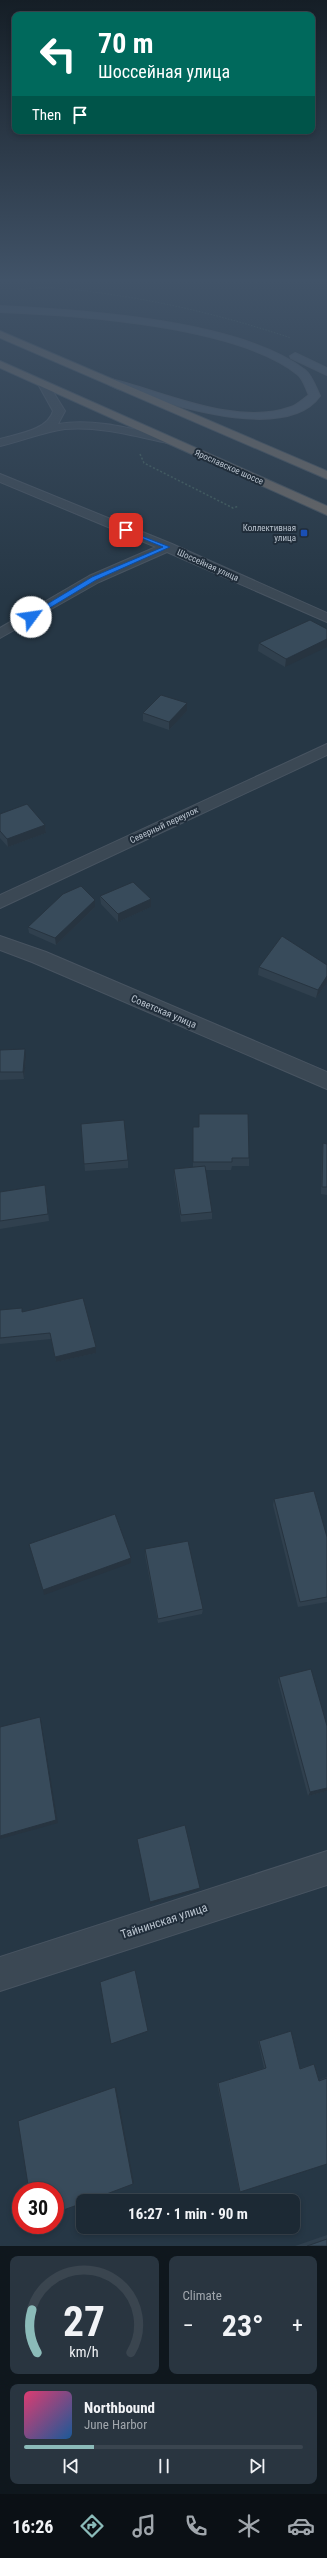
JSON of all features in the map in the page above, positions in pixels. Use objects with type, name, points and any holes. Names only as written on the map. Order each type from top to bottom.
[{"type":"highway","name":"Ярославское шоссе","points":[[52,388],[327,511]]},
{"type":"highway","points":[[124,388],[327,475]]},
{"type":"main road","points":[[130,388],[195,408],[244,415],[268,415],[298,409],[315,396],[313,388]]},
{"type":"street","points":[[0,443],[38,431],[53,424],[58,418],[59,412],[45,388]]},
{"type":"street","points":[[38,431],[65,426],[91,426],[168,440]]},
{"type":"street","points":[[6,427],[23,436]]},
{"type":"street","name":"Шоссейная улица","points":[[0,478],[167,547],[327,618]]},
{"type":"street","points":[[0,634],[94,579],[167,547]]},
{"type":"street","name":"Северный переулок","points":[[0,902],[327,749]]},
{"type":"street","name":"Советская улица","points":[[0,943],[39,957],[327,1081]]},
{"type":"street","name":"Тайнинская улица","points":[[0,1974],[327,1868]]},
{"type":"path","points":[[134,451],[141,454],[144,463],[234,508],[240,506]]},
{"type":"building","points":[[310,620],[327,629],[327,639],[286,659],[259,643]]},
{"type":"building","points":[[161,695],[187,703],[169,722],[143,713]]},
{"type":"building","points":[[27,804],[45,825],[7,839],[0,831],[0,814]]},
{"type":"building","points":[[133,882],[151,899],[118,914],[100,896]]},
{"type":"building","points":[[81,886],[95,900],[55,938],[28,927],[63,894]]},
{"type":"building","points":[[282,936],[327,965],[327,976],[318,990],[259,967]]},
{"type":"building","points":[[25,1049],[23,1072],[0,1072],[0,1050]]},
{"type":"building","points":[[199,1114],[248,1114],[249,1158],[232,1158],[232,1162],[193,1162],[193,1127],[199,1127]]},
{"type":"building","points":[[124,1120],[128,1160],[84,1164],[81,1124]]},
{"type":"building","points":[[323,1143],[327,1144],[327,1187],[322,1187]]},
{"type":"building","points":[[205,1166],[212,1212],[181,1215],[174,1169]]},
{"type":"building","points":[[45,1185],[48,1214],[0,1221],[0,1192]]},
{"type":"building","points":[[83,1298],[96,1347],[55,1357],[50,1333],[0,1338],[0,1310],[22,1308],[22,1312]]},
{"type":"building","points":[[314,1491],[327,1537],[327,1597],[300,1602],[274,1499]]},
{"type":"building","points":[[115,1514],[131,1558],[43,1590],[29,1544]]},
{"type":"building","points":[[188,1541],[203,1609],[158,1619],[145,1549]]},
{"type":"building","points":[[311,1669],[327,1726],[327,1788],[310,1792],[279,1677]]},
{"type":"building","points":[[40,1717],[56,1820],[0,1836],[0,1727]]},
{"type":"building","points":[[185,1825],[200,1888],[150,1902],[137,1839]]},
{"type":"building","points":[[135,1970],[148,2031],[111,2044],[100,1982]]},
{"type":"building","points":[[291,2031],[300,2069],[314,2064],[319,2081],[327,2078],[327,2164],[240,2192],[218,2083],[266,2068],[259,2041]]},
{"type":"building","points":[[115,2087],[133,2184],[107,2194],[76,2194],[76,2206],[64,2210],[64,2182],[28,2182],[18,2121]]},
{"type":"building","points":[[327,2239],[327,2246],[307,2246]]},
{"type":"place","name":"Коллективная улица","points":[[304,533]]},
{"type":"route","points":[[31,617],[94,579],[167,547],[126,530]]}]
